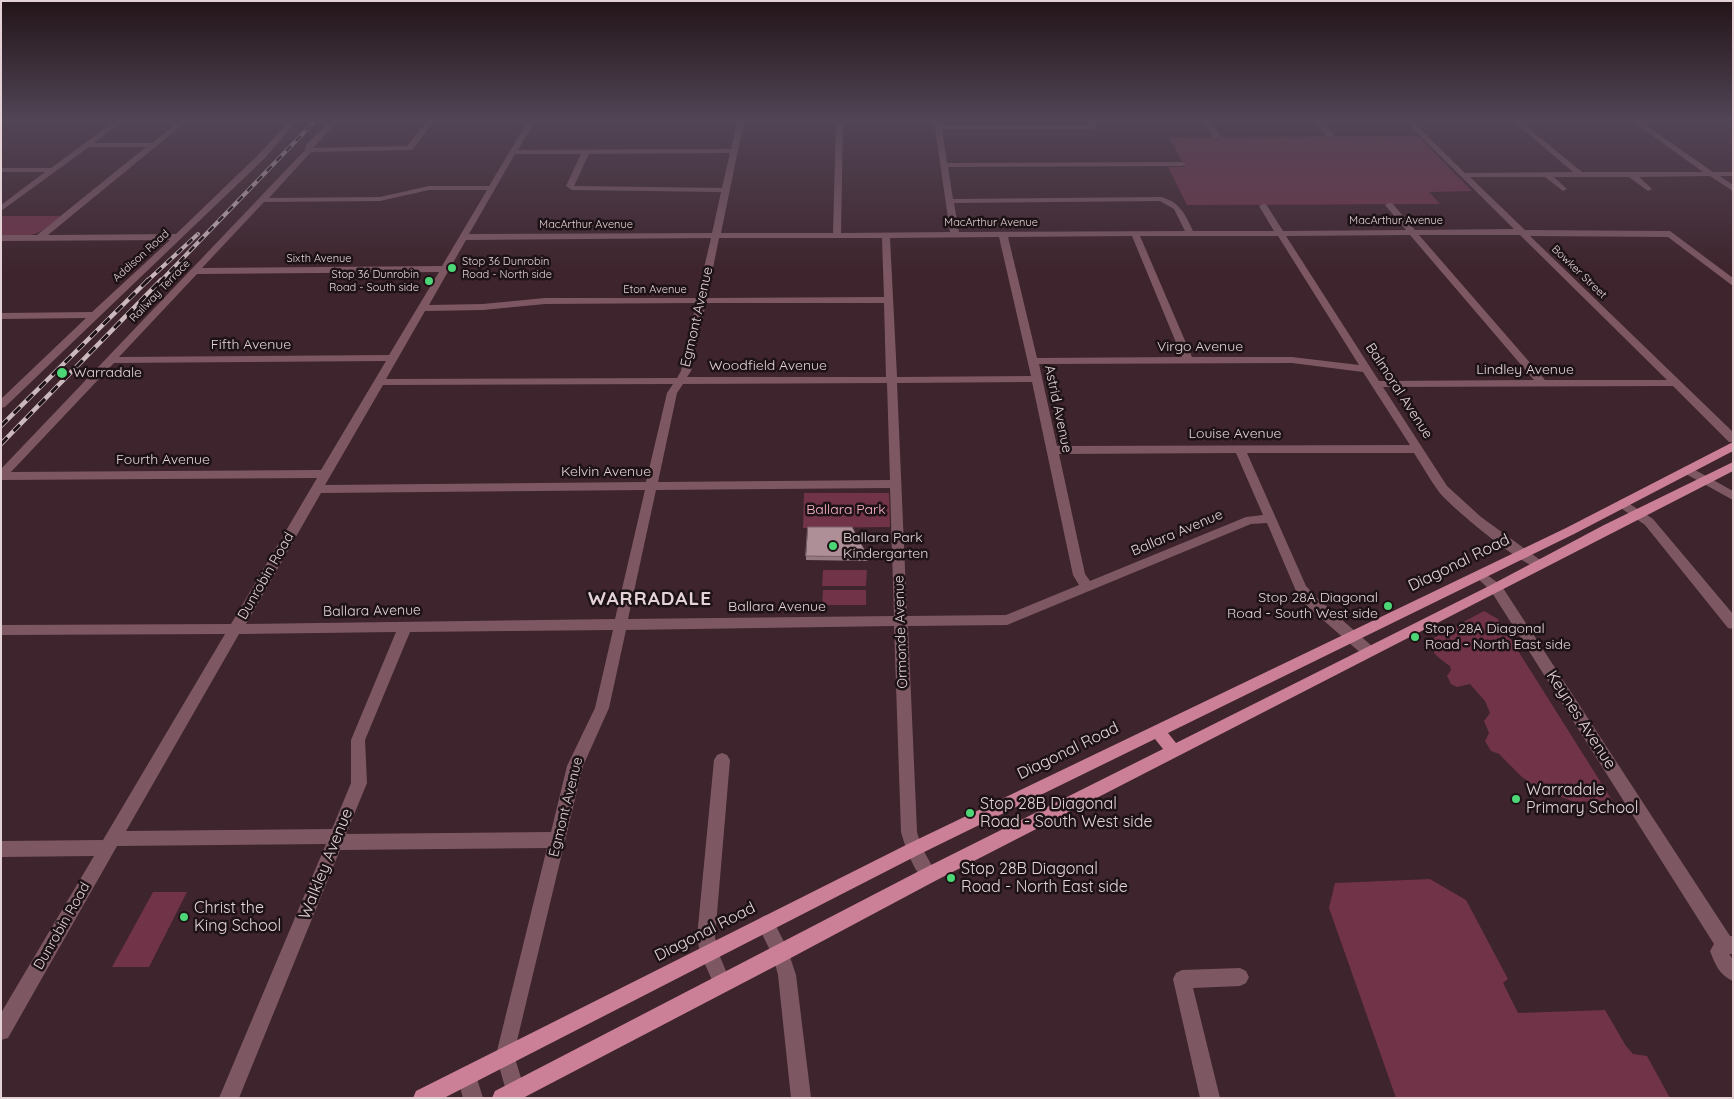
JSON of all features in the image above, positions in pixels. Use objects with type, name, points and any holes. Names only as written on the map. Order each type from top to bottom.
[{"type":"main road","name":"Diagonal Road","points":[[423,1098],[914,849],[1157,730],[1352,638],[1622,504],[1733,446]]},
{"type":"main road","points":[[508,1094],[781,954],[929,875],[1733,466]]},
{"type":"main road","points":[[1157,730],[1173,750]]},
{"type":"street","points":[[1,209],[51,172]]},
{"type":"street","points":[[39,238],[120,172]]},
{"type":"street","name":"Addison Road","points":[[1,405],[245,172]]},
{"type":"street","name":"Railway Terrace","points":[[1,476],[288,172]]},
{"type":"street","name":"Dunrobin Road","points":[[1,1031],[501,172]]},
{"type":"street","points":[[576,172],[570,186],[572,188],[726,190]]},
{"type":"street","name":"Egmont Avenue","points":[[508,1094],[505,1055],[575,766],[581,750],[598,721],[602,708],[672,393],[686,371],[730,172]]},
{"type":"street","points":[[837,235],[838,172]]},
{"type":"street","points":[[945,172],[955,235]]},
{"type":"street","name":"Bowker Street","points":[[1460,172],[1733,439]]},
{"type":"street","points":[[1578,172],[1581,175]]},
{"type":"street","points":[[1630,174],[1648,189]]},
{"type":"street","points":[[1712,174],[1733,189]]},
{"type":"street","points":[[1463,175],[1733,174]]},
{"type":"street","points":[[1547,175],[1564,189]]},
{"type":"street","points":[[262,200],[380,199],[429,188],[492,188]]},
{"type":"street","points":[[950,201],[1161,199],[1177,206],[1190,233]]},
{"type":"street","points":[[1390,205],[1542,384]]},
{"type":"street","name":"Balmoral Avenue","points":[[1263,206],[1444,489],[1456,502],[1522,554],[1539,565]]},
{"type":"street","name":"MacArthur Avenue","points":[[462,237],[1412,232],[1670,234],[1733,283]]},
{"type":"street","name":"Astrid Avenue","points":[[1003,234],[1033,361],[1079,575],[1087,587]]},
{"type":"street","points":[[1135,234],[1188,360]]},
{"type":"street","name":"Ormonde Avenue","points":[[886,235],[909,832],[914,849],[929,875]]},
{"type":"street","points":[[1,238],[178,237]]},
{"type":"street","name":"Sixth Avenue","points":[[195,271],[444,269]]},
{"type":"street","name":"Eton Avenue","points":[[422,308],[483,308],[545,301],[888,300]]},
{"type":"street","points":[[1,316],[94,315]]},
{"type":"street","name":"Fifth Avenue","points":[[110,360],[392,358]]},
{"type":"street","name":"Virgo Avenue","points":[[1033,361],[1292,360],[1366,369]]},
{"type":"street","name":"Woodfield Avenue","points":[[378,382],[1037,379]]},
{"type":"street","name":"Lindley Avenue","points":[[1377,384],[1674,383]]},
{"type":"street","points":[[1240,449],[1301,588],[1311,601],[1368,651]]},
{"type":"street","name":"Louise Avenue","points":[[1052,450],[1418,449]]},
{"type":"street","points":[[1688,470],[1733,496]]},
{"type":"street","name":"Fourth Avenue","points":[[1,476],[325,474]]},
{"type":"street","name":"Kelvin Avenue","points":[[316,489],[895,484]]},
{"type":"street","points":[[1622,504],[1638,513],[1648,522],[1733,624]]},
{"type":"street","name":"Ballara Avenue","points":[[1,630],[900,623],[1007,620],[1250,520],[1270,519]]},
{"type":"street","name":"Keynes Avenue","points":[[1480,575],[1496,588],[1729,945]]},
{"type":"street","name":"Walkley Avenue","points":[[229,1098],[359,783],[358,740],[405,627]]},
{"type":"street","points":[[722,760],[706,937],[709,952],[722,983]]},
{"type":"street","points":[[1,849],[110,844],[337,839],[557,840]]},
{"type":"street","points":[[766,924],[781,954],[788,975],[801,1098]]},
{"type":"street","points":[[1729,945],[1719,951],[1723,962],[1733,972]]},
{"type":"street","points":[[1210,1098],[1182,979],[1240,977]]},
{"type":"street","points":[[467,1076],[473,1098]]},
{"type":"green space","points":[[1171,172],[1454,172],[1472,191],[1429,192],[1440,204],[1187,205]]},
{"type":"green space","points":[[1,216],[61,216],[34,234],[1,236]]},
{"type":"green space","name":"Ballara Park","points":[[804,493],[889,493],[890,527],[803,528]]},
{"type":"green space","points":[[823,570],[867,570],[866,586],[822,586]]},
{"type":"green space","points":[[823,590],[866,590],[866,605],[822,605]]},
{"type":"green space","points":[[1484,611],[1498,619],[1612,800],[1575,802],[1538,789],[1522,777],[1499,754],[1491,751],[1485,741],[1489,733],[1484,721],[1490,713],[1485,701],[1470,684],[1457,687],[1451,684],[1447,676],[1451,670],[1450,666],[1439,658],[1428,641]]},
{"type":"green space","points":[[1430,879],[1466,900],[1508,979],[1503,983],[1518,1013],[1605,1010],[1626,1046],[1633,1054],[1647,1056],[1670,1098],[1396,1098],[1329,908],[1335,883]]},
{"type":"green space","points":[[153,892],[187,892],[149,967],[112,967]]},
{"type":"building","name":"Ballara Park Kindergarten","points":[[808,527],[852,527],[868,557],[806,556]]},
{"type":"railway","points":[[160,282],[266,172]]},
{"type":"railway","points":[[146,282],[198,234]]},
{"type":"railway","points":[[1,426],[148,280]]},
{"type":"railway","points":[[1,444],[161,280]]},
{"type":"place","name":"Stop 36 Dunrobin Road - North side","points":[[452,268]]},
{"type":"place","name":"Stop 36 Dunrobin Road - South side","points":[[429,281]]},
{"type":"place","name":"Warradale","points":[[62,373]]},
{"type":"place","name":"Ballara Park Kindergarten","points":[[833,546]]},
{"type":"place","name":"Stop 28A Diagonal Road - South West side","points":[[1388,606]]},
{"type":"place","name":"Stop 28A Diagonal Road - North East side","points":[[1415,637]]},
{"type":"place","name":"Warradale Primary School","points":[[1516,799]]},
{"type":"place","name":"Stop 28B Diagonal Road - South West side","points":[[970,813]]},
{"type":"place","name":"Stop 28B Diagonal Road - North East side","points":[[951,878]]},
{"type":"place","name":"Christ the King School","points":[[184,917]]},
{"type":"district","name":"WARRADALE","points":[[650,599]]}]
